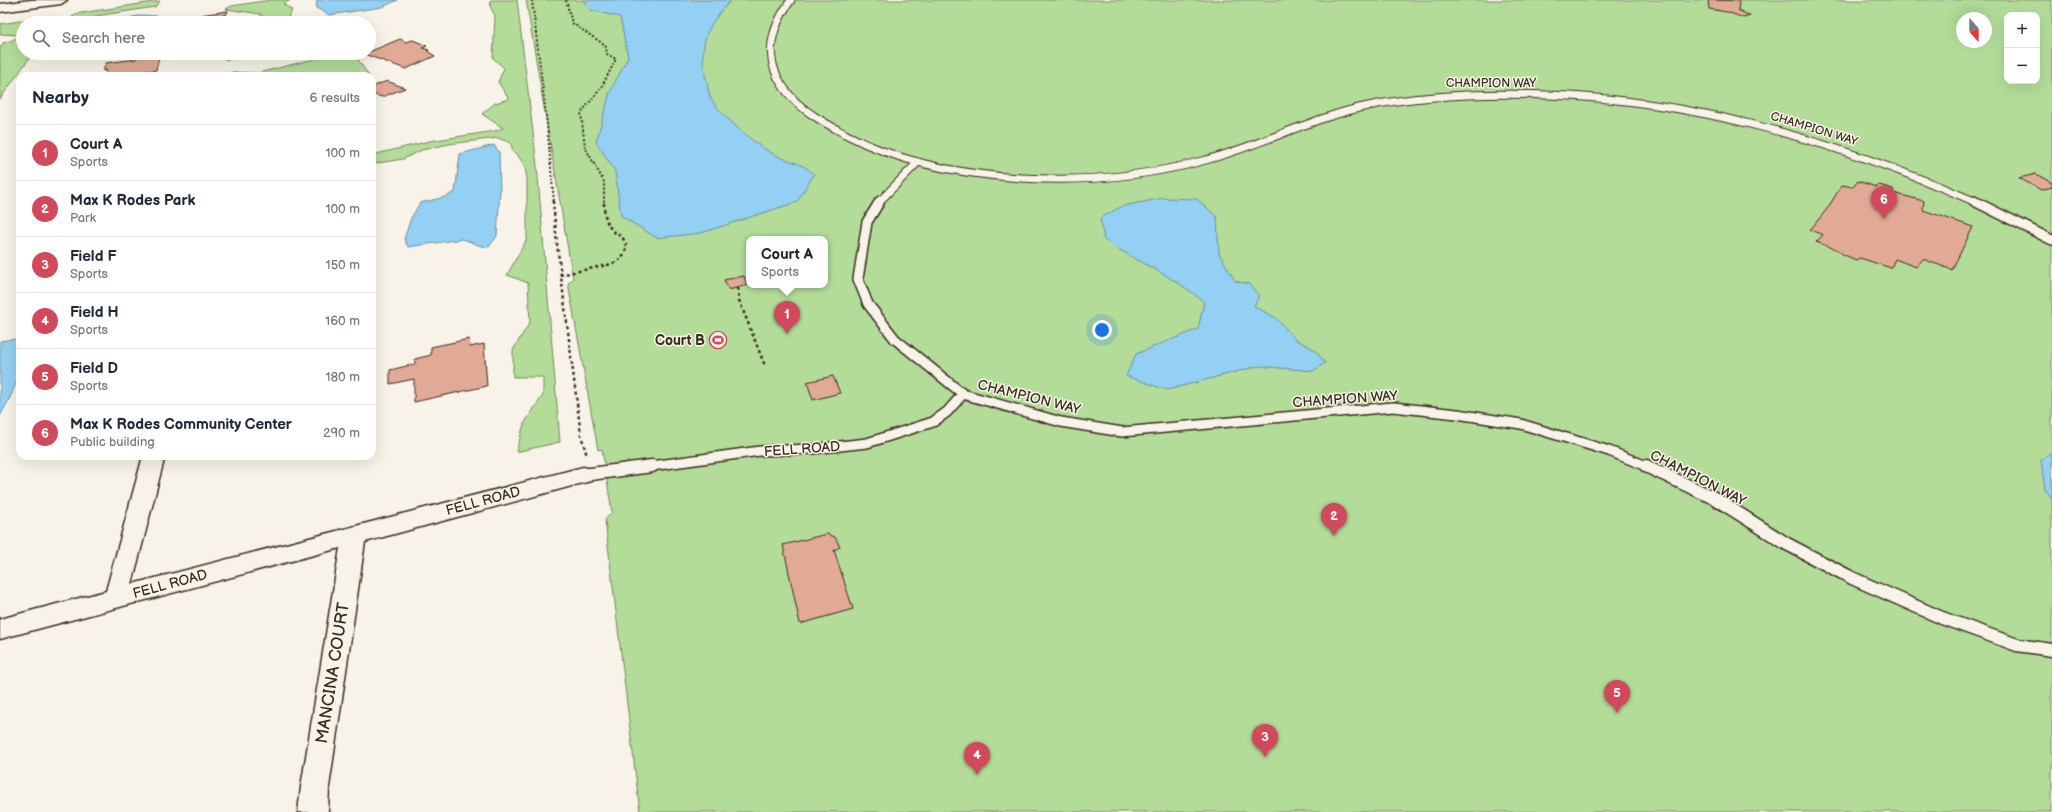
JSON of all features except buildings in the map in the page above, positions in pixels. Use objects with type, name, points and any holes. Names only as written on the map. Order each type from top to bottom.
[{"type":"street","points":[[0,8],[62,0]]},
{"type":"street","points":[[116,598],[153,460]]},
{"type":"street","name":"FELL ROAD","points":[[0,629],[587,474]]},
{"type":"street","name":"MANCINA COURT","points":[[313,812],[315,787],[354,535]]},
{"type":"lane","name":"CHAMPION WAY","points":[[791,0],[778,17],[770,42],[771,61],[780,84],[799,105],[825,124],[866,144],[918,162],[965,171],[1048,178],[1129,175],[1198,163],[1259,144],[1328,116],[1367,106],[1404,100],[1452,95],[1571,96],[1615,99],[1690,110],[1788,133],[1931,181],[2014,219],[2052,240]]},
{"type":"lane","name":"CHAMPION WAY","points":[[918,162],[892,185],[870,214],[863,243],[858,279],[868,304],[884,327],[895,339],[963,394],[993,404],[1061,422],[1122,432],[1393,407],[1457,414],[1521,424],[1609,451],[1662,472],[1714,498],[1787,544],[1852,578],[1942,618],[2017,644],[2052,650]]},
{"type":"lane","name":"FELL ROAD","points":[[587,474],[760,451],[813,449],[867,443],[934,422],[947,412],[963,394]]},
{"type":"path","points":[[532,0],[547,124],[560,275],[587,474]]},
{"type":"path","points":[[560,275],[612,264],[622,258],[627,247],[624,238],[613,231],[605,219],[603,194],[604,182],[585,147],[581,113],[589,105],[601,88],[616,59],[607,54],[606,47],[602,43],[572,23],[566,0]]},
{"type":"path","points":[[738,288],[739,300],[765,366]]},
{"type":"green space","points":[[270,0],[291,0],[283,4],[292,10],[289,16],[261,16],[261,14],[226,9],[232,6]]},
{"type":"green space","points":[[491,0],[517,0],[537,166],[560,442],[516,452],[524,424],[543,395],[543,377],[513,377],[513,350],[530,322],[528,283],[507,275],[527,239],[527,178],[524,165],[517,154],[513,152],[511,143],[498,138],[449,144],[422,150],[403,159],[376,163],[376,154],[430,141],[495,131],[503,128],[482,114],[495,103],[509,99],[498,82],[504,68],[493,58],[495,16],[490,6]]},
{"type":"green space","points":[[526,0],[2052,0],[2052,812],[640,812],[605,520],[612,512],[602,449],[598,450],[568,283],[573,279]]},
{"type":"green space","points":[[160,1],[155,7],[96,16],[73,16],[75,14]]},
{"type":"green space","points":[[16,22],[16,35],[0,34],[0,24]]},
{"type":"green space","points":[[16,38],[16,60],[28,60],[19,72],[16,72],[16,77],[0,99],[0,48],[3,43]]},
{"type":"green space","points":[[310,60],[358,60],[366,72],[262,72]]},
{"type":"water","points":[[317,0],[398,0],[382,7],[329,15],[316,8]]},
{"type":"water","points":[[583,0],[731,0],[715,18],[706,36],[703,56],[709,95],[720,110],[736,126],[761,147],[780,157],[803,166],[814,174],[797,202],[701,233],[657,238],[621,216],[615,171],[596,142],[610,92],[628,57],[620,17],[590,10]]},
{"type":"water","points":[[494,145],[499,152],[500,191],[497,236],[489,247],[481,246],[462,239],[408,247],[404,239],[411,218],[420,203],[445,197],[455,192],[460,154]]},
{"type":"water","points":[[1163,198],[1197,199],[1217,217],[1219,253],[1235,281],[1249,284],[1259,296],[1254,306],[1276,318],[1295,339],[1315,350],[1325,363],[1313,371],[1258,366],[1167,390],[1126,376],[1136,354],[1198,329],[1204,302],[1180,284],[1104,240],[1100,218],[1123,206]]},
{"type":"water","points":[[16,340],[16,383],[0,416],[0,341]]},
{"type":"water","points":[[2052,451],[2052,498],[2045,489],[2041,460]]},
{"type":"place","name":"Max K Rodes Community Center","points":[[1884,219]]},
{"type":"place","name":"Court A","points":[[787,334]]},
{"type":"place","name":"Court B","points":[[718,340]]},
{"type":"place","name":"Max K Rodes Park","points":[[1334,536]]},
{"type":"place","name":"Field D","points":[[1617,713]]},
{"type":"place","name":"Field F","points":[[1265,757]]},
{"type":"place","name":"Field H","points":[[977,775]]}]
